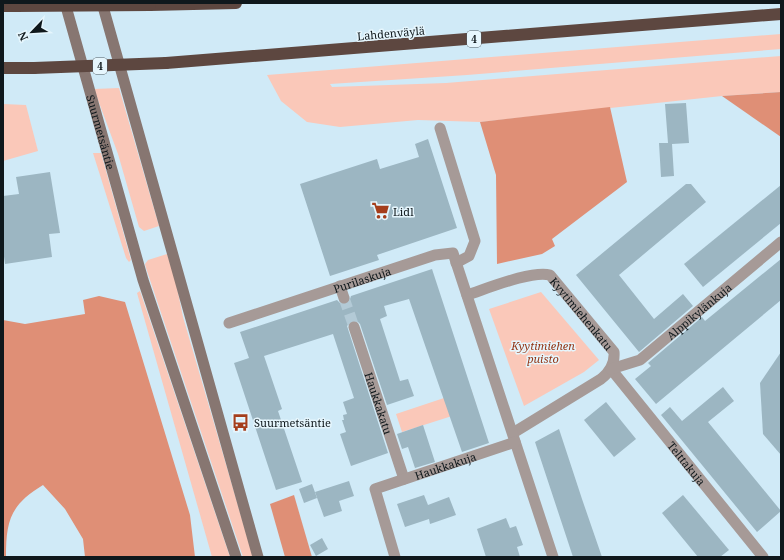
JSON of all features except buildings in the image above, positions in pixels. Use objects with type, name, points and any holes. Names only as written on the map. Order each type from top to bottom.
[{"type":"highway","points":[[3,6],[236,3]]},
{"type":"highway","name":"Lahdenväylä","points":[[3,68],[166,63],[781,14]]},
{"type":"main road","name":"Suurmetsäntie","points":[[65,3],[142,280],[236,557]]},
{"type":"main road","points":[[102,3],[258,557]]},
{"type":"street","points":[[440,128],[475,241],[469,256],[456,263],[553,557]]},
{"type":"street","name":"Alppikylänkuja","points":[[611,369],[640,360],[781,242]]},
{"type":"street","name":"Purilaskuja","points":[[230,323],[435,255],[452,253],[456,263]]},
{"type":"street","name":"Kyytimiehenkatu","points":[[467,296],[531,275],[550,275],[611,347],[615,360],[611,369]]},
{"type":"street","points":[[340,286],[344,298]]},
{"type":"street","name":"Haukkakatu","points":[[354,327],[404,479]]},
{"type":"street","points":[[514,437],[592,386],[611,369]]},
{"type":"street","name":"Telttakuja","points":[[611,369],[763,557]]},
{"type":"street","name":"Haukkakuja","points":[[395,557],[374,489],[514,437]]},
{"type":"green space","points":[[781,34],[781,49],[467,75],[330,84],[332,87],[446,83],[781,56],[781,92],[722,96],[480,122],[418,120],[340,127],[307,122],[281,101],[267,75]]},
{"type":"green space","points":[[119,88],[159,226],[144,231],[139,227],[118,154],[94,89]]},
{"type":"green space","points":[[3,104],[26,105],[38,151],[3,161]]},
{"type":"green space","points":[[93,153],[101,153],[131,260],[129,262],[126,258]]},
{"type":"green space","points":[[167,254],[175,278],[183,317],[253,557],[243,557],[146,268],[145,264],[148,260]]},
{"type":"green space","points":[[140,291],[230,557],[212,557],[137,293]]},
{"type":"green space","name":"Kyytimiehen puisto","points":[[541,292],[599,360],[584,372],[524,406],[489,309]]},
{"type":"green space","points":[[471,389],[477,408],[402,432],[396,414]]},
{"type":"shaded area","points":[[781,92],[781,137],[722,96]]},
{"type":"shaded area","points":[[610,107],[627,182],[552,239],[555,246],[542,254],[497,264],[496,175],[480,122]]},
{"type":"shaded area","points":[[99,296],[125,302],[190,515],[195,557],[85,557],[83,539],[65,509],[43,485],[23,500],[12,515],[7,533],[6,557],[3,557],[3,320],[25,324],[85,314],[83,300]]},
{"type":"shaded area","points":[[294,495],[312,557],[285,557],[270,504]]},
{"type":"tunnel","points":[[344,298],[354,327]]},
{"type":"place","name":"Lidl","points":[[380,211]]},
{"type":"place","name":"Suurmetsäntie","points":[[241,422]]}]
